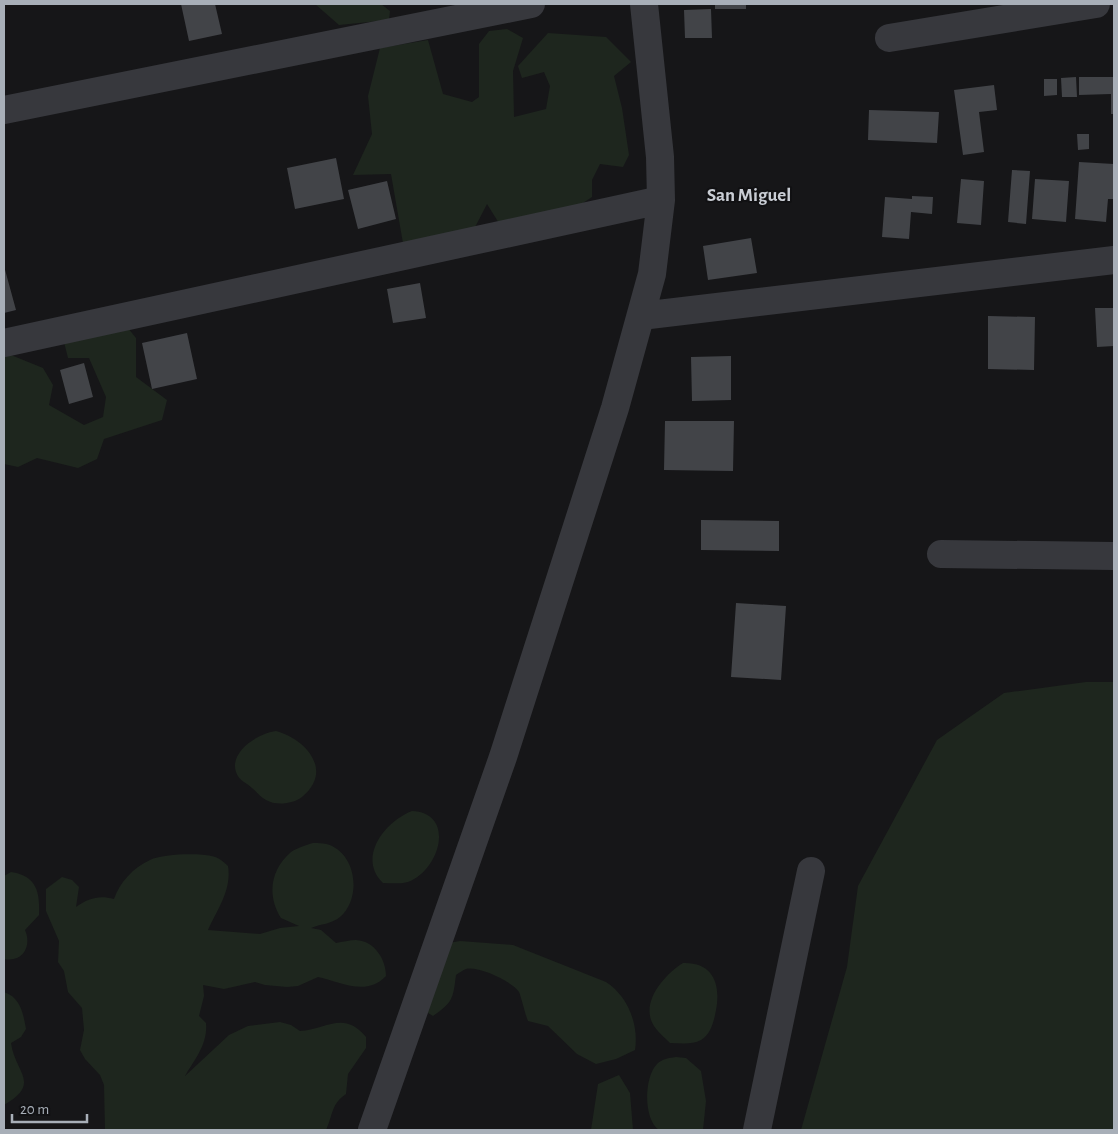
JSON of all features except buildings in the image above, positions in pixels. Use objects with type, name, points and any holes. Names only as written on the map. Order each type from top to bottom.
[{"type":"street","points":[[4,110],[530,4]]},
{"type":"street","points":[[372,1130],[503,757],[569,554],[652,274],[661,200],[660,156],[644,4]]},
{"type":"street","points":[[889,38],[1096,4]]},
{"type":"street","points":[[4,343],[661,200]]},
{"type":"street","points":[[641,316],[1114,260]]},
{"type":"street","points":[[941,554],[1114,556]]},
{"type":"street","points":[[757,1130],[810,871]]},
{"type":"shaded area","points":[[315,4],[381,4],[390,11],[389,20],[339,25]]},
{"type":"shaded area","points":[[507,29],[523,38],[513,71],[514,117],[546,109],[550,86],[544,72],[522,78],[518,66],[548,33],[606,37],[631,62],[614,76],[622,108],[629,155],[623,167],[600,164],[592,180],[592,197],[574,209],[502,228],[487,204],[472,233],[404,249],[391,174],[353,175],[372,134],[368,96],[380,48],[428,40],[443,94],[472,102],[479,97],[479,44],[489,31]]},
{"type":"shaded area","points":[[123,322],[136,338],[136,377],[167,400],[162,420],[104,439],[97,459],[78,468],[37,458],[18,467],[4,464],[4,356],[6,353],[43,368],[53,385],[49,405],[84,425],[103,417],[106,397],[89,358],[68,358],[63,338]]},
{"type":"shaded area","points":[[1086,682],[1114,682],[1114,1130],[801,1130],[847,967],[858,886],[937,740],[1004,693]]},
{"type":"shaded area","points":[[276,731],[297,741],[306,749],[316,767],[316,777],[311,787],[302,797],[284,803],[270,802],[262,797],[239,777],[235,764],[241,750],[247,744],[262,735]]},
{"type":"shaded area","points":[[412,811],[425,814],[434,820],[438,829],[439,840],[436,851],[431,862],[423,872],[411,881],[383,883],[376,873],[373,863],[373,852],[377,842],[392,823]]},
{"type":"shaded area","points":[[313,843],[332,846],[347,860],[353,879],[353,890],[347,909],[340,917],[311,928],[321,930],[336,943],[356,940],[369,944],[382,958],[386,976],[370,986],[362,987],[318,977],[298,986],[287,987],[255,982],[224,989],[203,985],[204,996],[199,1016],[206,1023],[205,1038],[200,1051],[185,1076],[229,1035],[248,1026],[280,1022],[291,1025],[300,1031],[335,1023],[350,1024],[366,1037],[366,1048],[348,1074],[346,1094],[335,1106],[326,1130],[105,1130],[104,1085],[100,1075],[85,1059],[80,1050],[84,1030],[82,1008],[68,992],[64,971],[58,962],[59,941],[46,911],[46,889],[62,877],[72,880],[79,887],[76,907],[94,898],[114,899],[128,876],[150,860],[163,856],[205,855],[214,857],[228,866],[229,875],[223,900],[208,930],[260,934],[280,928],[299,926],[281,918],[274,901],[273,884],[275,875],[284,859],[291,852]]},
{"type":"shaded area","points":[[11,872],[20,874],[32,881],[39,899],[39,915],[25,930],[27,942],[24,952],[21,956],[11,960],[4,959],[4,876]]},
{"type":"shaded area","points":[[460,941],[513,945],[606,982],[620,995],[630,1012],[635,1031],[635,1050],[616,1059],[596,1064],[577,1054],[548,1026],[528,1021],[519,992],[509,983],[478,970],[466,969],[456,975],[451,999],[445,1007],[433,1016],[425,1011],[449,943]]},
{"type":"shaded area","points":[[683,963],[702,966],[713,976],[717,992],[716,1010],[710,1031],[701,1040],[690,1043],[670,1043],[654,1026],[650,1017],[650,1008],[656,990],[669,974]]},
{"type":"shaded area","points":[[4,992],[18,1002],[26,1029],[21,1037],[11,1043],[24,1084],[22,1090],[4,1105]]},
{"type":"shaded area","points":[[676,1057],[686,1058],[701,1071],[706,1101],[703,1130],[659,1130],[650,1117],[647,1098],[653,1070],[661,1061]]},
{"type":"shaded area","points":[[619,1075],[630,1093],[633,1130],[591,1130],[598,1084]]},
{"type":"district","name":"San Miguel","points":[[749,195]]}]
